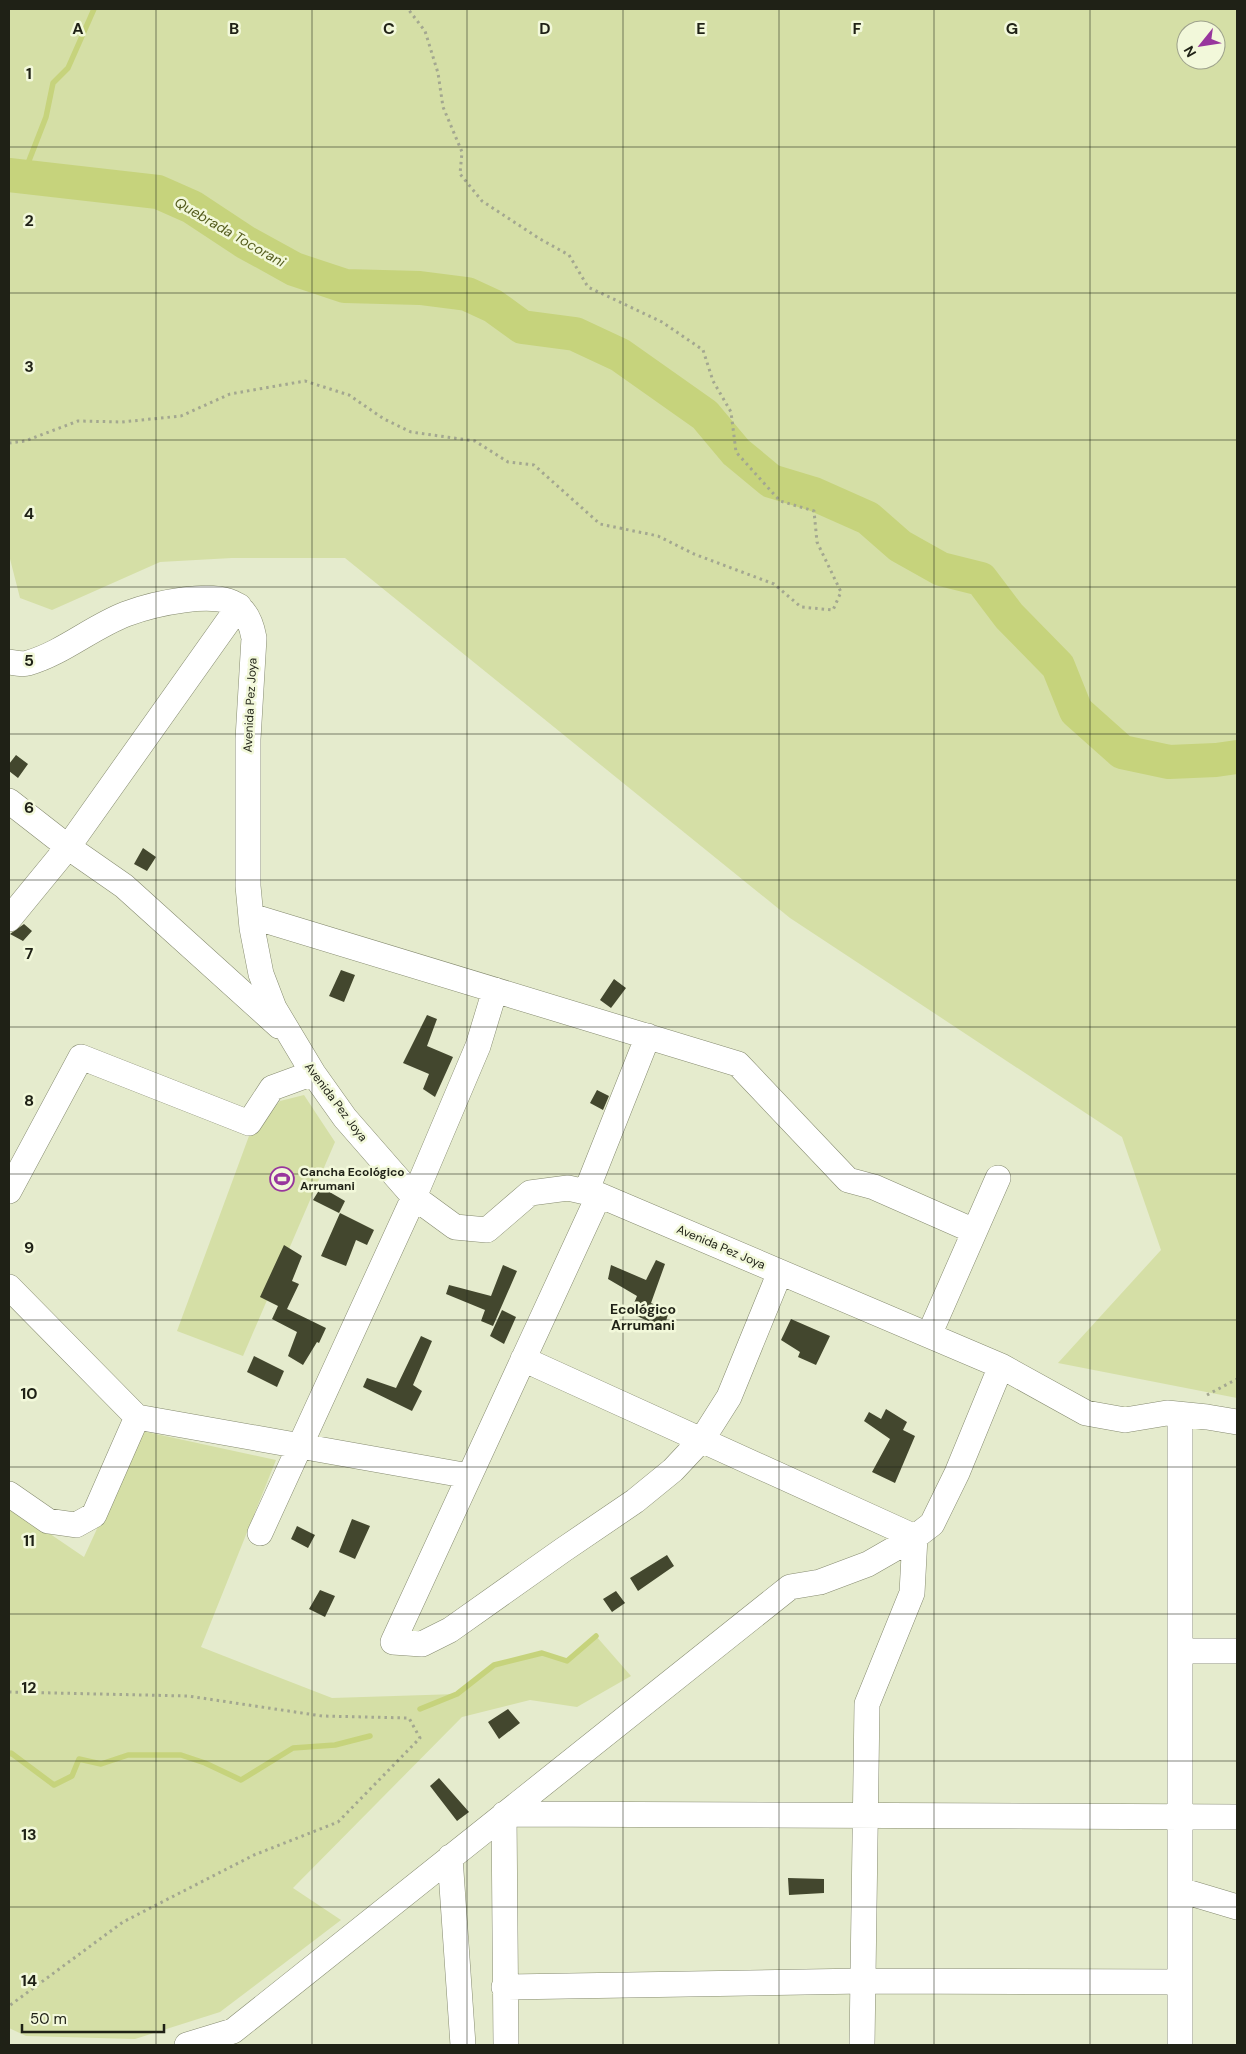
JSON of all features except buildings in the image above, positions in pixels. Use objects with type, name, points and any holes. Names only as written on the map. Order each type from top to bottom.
[{"type":"street","points":[[9,662],[25,664],[47,656],[87,633],[126,614],[165,603],[197,598],[224,600],[239,606],[68,847],[9,919]]},
{"type":"street","name":"Avenida Pez Joya","points":[[239,606],[251,622],[254,638],[248,739],[248,886],[261,974],[274,1008],[289,1036],[313,1073],[345,1118],[414,1198],[455,1227],[487,1230],[530,1193],[568,1188],[592,1193],[1001,1366],[1086,1413],[1125,1420],[1167,1413],[1237,1422]]},
{"type":"street","points":[[9,801],[68,847],[124,886],[289,1036]]},
{"type":"street","points":[[251,916],[738,1064],[848,1180],[874,1187],[974,1231]]},
{"type":"street","points":[[260,1533],[414,1198],[478,1046],[495,990]]},
{"type":"street","points":[[648,1036],[592,1193],[523,1359],[393,1642],[422,1644],[450,1630],[635,1501],[674,1470],[701,1440],[729,1396],[780,1272]]},
{"type":"street","points":[[9,1191],[82,1057],[249,1122],[272,1088],[313,1073]]},
{"type":"street","points":[[928,1335],[998,1178]]},
{"type":"street","points":[[9,1287],[137,1417],[201,1430],[301,1445],[469,1476]]},
{"type":"street","points":[[523,1359],[915,1537]]},
{"type":"street","points":[[187,2045],[234,2038],[450,1857],[790,1587],[820,1582],[868,1564],[915,1537],[932,1524],[953,1481],[1001,1366]]},
{"type":"street","points":[[1180,1415],[1180,2045]]},
{"type":"street","points":[[9,1494],[48,1521],[76,1525],[94,1515],[137,1417]]},
{"type":"street","points":[[862,2045],[867,1704],[912,1593],[915,1537]]},
{"type":"street","points":[[1180,1651],[1237,1650]]},
{"type":"street","points":[[504,1814],[1237,1817]]},
{"type":"street","points":[[504,1814],[506,2045]]},
{"type":"street","points":[[450,1857],[463,2045]]},
{"type":"street","points":[[1180,1890],[1237,1907]]},
{"type":"street","points":[[504,1987],[863,1981],[1180,1982]]},
{"type":"path","points":[[9,444],[25,441],[78,421],[122,422],[180,416],[230,394],[304,381],[349,395],[384,419],[411,432],[474,441],[508,462],[534,465],[600,524],[658,536],[694,554],[774,584],[800,607],[832,610],[841,592],[816,542],[814,511],[780,501],[736,452],[731,412],[713,381],[704,350],[662,322],[588,287],[569,255],[540,239],[482,201],[460,174],[462,152],[443,107],[435,64],[425,31],[408,9]]},
{"type":"path","points":[[9,1692],[188,1696],[322,1716],[409,1718],[420,1738],[338,1822],[254,1855],[123,1922],[9,2006]]},
{"type":"green space","points":[[9,9],[1237,9],[1237,1398],[1058,1363],[1161,1250],[1122,1137],[790,918],[345,558],[232,558],[160,562],[52,610],[20,598],[9,555]]},
{"type":"green space","points":[[304,1095],[335,1142],[243,1356],[177,1331],[249,1136],[280,1101]]},
{"type":"green space","points":[[142,1431],[276,1460],[201,1647],[332,1698],[457,1694],[494,1665],[515,1658],[542,1653],[567,1661],[596,1636],[631,1676],[577,1707],[530,1700],[462,1717],[293,1888],[341,1920],[220,2012],[135,2039],[26,2036],[9,2028],[9,1506],[84,1557]]},
{"type":"waterway","points":[[23,176],[46,117],[53,83],[68,68],[94,9]]},
{"type":"waterway","name":"Quebrada Tocorani","points":[[9,175],[158,192],[192,207],[245,242],[294,269],[345,286],[420,288],[467,294],[493,306],[522,327],[575,334],[620,355],[705,415],[736,452],[771,481],[814,494],[868,518],[900,546],[941,569],[981,579],[1009,616],[1058,666],[1076,711],[1122,752],[1169,762],[1237,757]]},
{"type":"waterway","points":[[420,1709],[457,1694],[494,1665],[542,1653],[567,1661],[596,1636]]},
{"type":"waterway","points":[[9,1754],[11,1753],[54,1785],[72,1776],[79,1759],[101,1764],[128,1755],[181,1755],[205,1763],[241,1780],[293,1748],[335,1745],[370,1736]]},
{"type":"place","name":"Cancha Ecológico Arrumani","points":[[282,1179]]},
{"type":"district","name":"Ecológico Arrumani","points":[[643,1318]]}]
